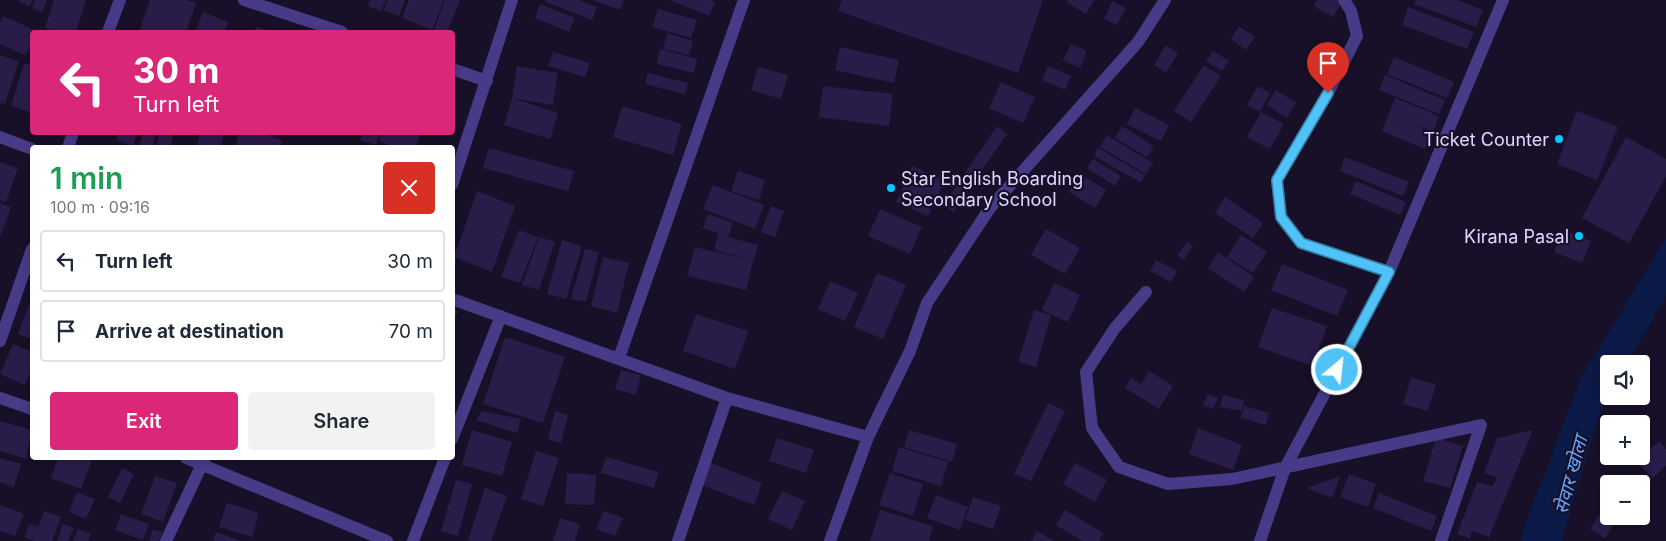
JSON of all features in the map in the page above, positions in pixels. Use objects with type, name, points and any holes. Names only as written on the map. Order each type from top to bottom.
[{"type":"street","points":[[109,30],[120,0]]},
{"type":"street","points":[[244,0],[336,30]]},
{"type":"street","points":[[455,176],[512,0]]},
{"type":"street","points":[[619,358],[744,0]]},
{"type":"street","points":[[830,541],[868,437],[910,351],[927,303],[985,216],[1138,42],[1166,0]]},
{"type":"street","points":[[1344,0],[1351,11],[1357,36],[1328,93],[1277,180],[1281,217],[1301,243],[1389,272]]},
{"type":"street","points":[[1260,541],[1285,468],[1389,272],[1503,0]]},
{"type":"street","points":[[455,70],[487,81]]},
{"type":"street","points":[[0,137],[30,148]]},
{"type":"street","points":[[0,341],[30,255]]},
{"type":"street","points":[[1146,292],[1115,328],[1086,372],[1092,428],[1119,466],[1168,484],[1232,479],[1481,425],[1441,541]]},
{"type":"street","points":[[455,300],[727,398],[868,437]]},
{"type":"street","points":[[455,431],[501,316]]},
{"type":"street","points":[[0,398],[30,408]]},
{"type":"street","points":[[678,541],[727,398]]},
{"type":"street","points":[[166,541],[204,460],[387,541]]},
{"type":"street","points":[[412,541],[444,460]]},
{"type":"water","name":"सेवार खोला","points":[[1666,238],[1666,296],[1632,355],[1600,355],[1600,405],[1604,405],[1562,541],[1521,541],[1523,530],[1581,378]]},
{"type":"building","points":[[19,0],[32,0],[30,6],[19,2]]},
{"type":"building","points":[[35,0],[47,0],[42,12],[32,8]]},
{"type":"building","points":[[54,0],[86,0],[77,30],[52,30],[45,28]]},
{"type":"building","points":[[150,0],[186,0],[196,3],[187,30],[140,30]]},
{"type":"building","points":[[370,0],[386,0],[381,11],[368,6]]},
{"type":"building","points":[[388,0],[405,0],[399,16],[384,10]]},
{"type":"building","points":[[409,0],[444,0],[432,30],[402,18]]},
{"type":"building","points":[[445,0],[460,0],[448,30],[434,30]]},
{"type":"building","points":[[547,0],[579,0],[597,7],[592,20],[546,2]]},
{"type":"building","points":[[592,0],[624,0],[620,10]]},
{"type":"building","points":[[670,0],[709,0],[715,2],[709,16]]},
{"type":"building","points":[[842,0],[1043,0],[1018,73],[838,11]]},
{"type":"building","points":[[1068,0],[1094,0],[1086,14],[1066,2]]},
{"type":"building","points":[[1317,0],[1338,0],[1342,2],[1333,17],[1313,6]]},
{"type":"building","points":[[1415,0],[1457,0],[1483,10],[1476,27],[1414,4]]},
{"type":"building","points":[[1112,1],[1126,8],[1117,25],[1104,19]]},
{"type":"building","points":[[540,4],[575,18],[569,32],[535,18]]},
{"type":"building","points":[[1408,7],[1474,32],[1467,49],[1402,25]]},
{"type":"building","points":[[658,9],[697,20],[691,38],[652,27]]},
{"type":"building","points":[[203,12],[228,22],[225,30],[196,30]]},
{"type":"building","points":[[3,16],[35,30],[30,30],[30,47],[26,56],[0,44],[0,23]]},
{"type":"building","points":[[1239,26],[1255,37],[1246,50],[1231,39]]},
{"type":"building","points":[[256,27],[266,30],[255,30]]},
{"type":"building","points":[[667,33],[693,41],[689,55],[663,49]]},
{"type":"building","points":[[1071,44],[1087,51],[1080,68],[1063,60]]},
{"type":"building","points":[[1166,45],[1178,53],[1166,73],[1154,65]]},
{"type":"building","points":[[840,47],[899,60],[894,83],[835,70]]},
{"type":"building","points":[[660,49],[697,59],[694,73],[657,64]]},
{"type":"building","points":[[1213,51],[1229,61],[1222,71],[1206,61]]},
{"type":"building","points":[[553,52],[590,63],[585,77],[548,66]]},
{"type":"building","points":[[0,55],[19,61],[5,104],[0,103]]},
{"type":"building","points":[[1394,57],[1454,82],[1447,98],[1387,74]]},
{"type":"building","points":[[24,63],[30,64],[30,112],[11,106]]},
{"type":"building","points":[[1204,65],[1221,76],[1191,122],[1174,111]]},
{"type":"building","points":[[517,66],[558,73],[553,105],[512,98]]},
{"type":"building","points":[[1048,66],[1071,76],[1065,90],[1042,80]]},
{"type":"building","points":[[758,67],[788,75],[781,99],[751,90]]},
{"type":"building","points":[[648,73],[688,83],[685,94],[645,84]]},
{"type":"building","points":[[1385,75],[1445,100],[1439,114],[1379,90]]},
{"type":"building","points":[[1001,82],[1035,97],[1023,123],[989,108]]},
{"type":"building","points":[[823,86],[893,94],[889,126],[819,117]]},
{"type":"building","points":[[1258,86],[1270,93],[1260,112],[1247,105]]},
{"type":"building","points":[[1276,90],[1296,103],[1287,118],[1267,105]]},
{"type":"building","points":[[512,98],[558,113],[550,139],[504,125]]},
{"type":"building","points":[[1395,98],[1439,116],[1433,132],[1402,119],[1432,133],[1425,149],[1382,131]]},
{"type":"building","points":[[622,106],[682,124],[673,155],[613,137]]},
{"type":"building","points":[[1135,108],[1169,125],[1161,141],[1127,124]]},
{"type":"building","points":[[1577,111],[1618,127],[1597,180],[1557,164]]},
{"type":"building","points":[[1261,112],[1284,124],[1270,149],[1247,137]]},
{"type":"building","points":[[997,126],[1007,134],[953,212],[943,205]]},
{"type":"building","points":[[1122,126],[1154,146],[1147,157],[1115,138]]},
{"type":"building","points":[[118,135],[137,135],[133,145],[116,140]]},
{"type":"building","points":[[142,135],[155,135],[153,145],[140,145]]},
{"type":"building","points":[[159,135],[173,135],[171,145],[157,145]]},
{"type":"building","points":[[200,135],[224,135],[221,145],[197,145]]},
{"type":"building","points":[[238,135],[267,135],[282,140],[281,145],[236,145]]},
{"type":"building","points":[[362,135],[379,135],[376,145],[360,140]]},
{"type":"building","points":[[381,135],[420,135],[417,145],[390,145],[379,141]]},
{"type":"building","points":[[1107,135],[1153,163],[1146,174],[1100,147]]},
{"type":"building","points":[[1626,137],[1666,159],[1666,176],[1629,243],[1582,218]]},
{"type":"building","points":[[489,148],[574,171],[568,191],[483,168]]},
{"type":"building","points":[[1098,148],[1145,175],[1141,183],[1094,156]]},
{"type":"building","points":[[1345,157],[1409,182],[1403,196],[1340,171]]},
{"type":"building","points":[[1093,159],[1121,176],[1115,186],[1087,168]]},
{"type":"building","points":[[0,162],[18,168],[6,202],[0,200]]},
{"type":"building","points":[[912,166],[945,180],[928,216],[896,202]]},
{"type":"building","points":[[738,171],[765,180],[759,200],[731,191]]},
{"type":"building","points":[[1080,174],[1106,190],[1095,208],[1069,192]]},
{"type":"building","points":[[1356,181],[1406,202],[1400,215],[1350,194]]},
{"type":"building","points":[[713,185],[764,205],[755,229],[703,209]]},
{"type":"building","points":[[477,191],[515,206],[492,272],[455,257]]},
{"type":"building","points":[[1225,197],[1263,223],[1253,238],[1215,213]]},
{"type":"building","points":[[0,203],[11,207],[0,237]]},
{"type":"building","points":[[771,206],[784,211],[775,237],[761,232]]},
{"type":"building","points":[[880,209],[922,227],[910,254],[868,236]]},
{"type":"building","points":[[708,214],[733,223],[728,237],[703,228]]},
{"type":"building","points":[[1046,229],[1080,248],[1065,274],[1031,255]]},
{"type":"building","points":[[519,230],[538,237],[520,283],[501,277]]},
{"type":"building","points":[[1563,230],[1591,241],[1582,263],[1554,252]]},
{"type":"building","points":[[718,234],[758,245],[754,261],[714,250]]},
{"type":"building","points":[[1241,235],[1267,252],[1253,273],[1227,257]]},
{"type":"building","points":[[539,237],[555,242],[539,290],[522,285]]},
{"type":"building","points":[[562,240],[582,246],[566,299],[547,294]]},
{"type":"building","points":[[1187,242],[1193,246],[1184,260],[1177,255]]},
{"type":"building","points":[[695,247],[753,261],[746,290],[687,276]]},
{"type":"building","points":[[585,249],[599,252],[586,302],[571,299]]},
{"type":"building","points":[[1218,252],[1254,277],[1244,292],[1208,268]]},
{"type":"building","points":[[603,257],[629,263],[617,313],[591,306]]},
{"type":"building","points":[[1156,260],[1177,271],[1171,282],[1150,271]]},
{"type":"building","points":[[1282,264],[1348,290],[1337,316],[1271,290]]},
{"type":"building","points":[[877,273],[906,285],[883,339],[854,327]]},
{"type":"building","points":[[830,281],[858,293],[845,321],[818,309]]},
{"type":"building","points":[[1054,283],[1080,295],[1068,322],[1042,310]]},
{"type":"building","points":[[29,304],[30,304],[30,338],[18,334]]},
{"type":"building","points":[[1272,308],[1327,326],[1313,366],[1258,347]]},
{"type":"building","points":[[1034,310],[1051,315],[1036,367],[1018,362]]},
{"type":"building","points":[[696,314],[748,331],[735,369],[683,351]]},
{"type":"building","points":[[505,337],[565,357],[543,423],[483,404]]},
{"type":"building","points":[[13,344],[30,351],[30,373],[25,385],[0,374]]},
{"type":"building","points":[[621,370],[641,375],[636,395],[615,389]]},
{"type":"building","points":[[1149,371],[1173,386],[1159,409],[1125,388],[1131,378],[1141,384]]},
{"type":"building","points":[[1411,378],[1436,384],[1428,411],[1403,404]]},
{"type":"building","points":[[1208,394],[1218,398],[1213,409],[1203,405]]},
{"type":"building","points":[[1223,395],[1244,400],[1242,411],[1220,407]]},
{"type":"building","points":[[1048,403],[1065,411],[1031,481],[1014,474]]},
{"type":"building","points":[[1244,406],[1269,413],[1266,425],[1241,418]]},
{"type":"building","points":[[482,411],[521,419],[517,433],[476,420]]},
{"type":"building","points":[[555,411],[568,415],[561,443],[548,439]]},
{"type":"building","points":[[0,421],[30,429],[26,459],[0,451]]},
{"type":"building","points":[[1198,428],[1242,445],[1233,470],[1189,454]]},
{"type":"building","points":[[472,430],[512,442],[502,476],[462,465]]},
{"type":"building","points":[[909,430],[957,444],[952,462],[904,447]]},
{"type":"building","points":[[1533,430],[1489,537],[1472,531],[1470,538],[1457,534],[1477,482],[1493,486],[1497,477],[1484,473],[1497,438]]},
{"type":"building","points":[[777,438],[814,450],[806,473],[769,461]]},
{"type":"building","points":[[1436,438],[1463,446],[1450,488],[1423,481]]},
{"type":"building","points":[[1659,441],[1666,449],[1666,465],[1653,478],[1640,465],[1650,465],[1650,450]]},
{"type":"building","points":[[899,447],[948,462],[941,486],[892,471]]},
{"type":"building","points":[[536,451],[559,458],[543,506],[521,499]]},
{"type":"building","points":[[606,457],[659,472],[654,488],[601,473]]},
{"type":"building","points":[[0,458],[21,464],[14,487],[0,482]]},
{"type":"building","points":[[57,460],[92,460],[81,489],[51,478]]},
{"type":"building","points":[[711,463],[762,483],[754,505],[702,485]]},
{"type":"building","points":[[1075,463],[1107,480],[1095,502],[1063,484]]},
{"type":"building","points":[[122,468],[134,474],[120,503],[108,497]]},
{"type":"building","points":[[567,473],[596,475],[594,505],[565,504]]},
{"type":"building","points":[[890,473],[923,484],[913,516],[879,505]]},
{"type":"building","points":[[1349,474],[1376,484],[1368,507],[1340,497]]},
{"type":"building","points":[[155,476],[177,483],[163,522],[141,514]]},
{"type":"building","points":[[1340,476],[1332,498],[1307,488]]},
{"type":"building","points":[[456,480],[472,484],[458,536],[441,531]]},
{"type":"building","points":[[485,488],[507,496],[491,541],[468,540]]},
{"type":"building","points":[[782,491],[805,501],[792,530],[768,519]]},
{"type":"building","points":[[77,492],[95,499],[86,519],[69,512]]},
{"type":"building","points":[[1379,493],[1437,516],[1431,531],[1373,508]]},
{"type":"building","points":[[936,495],[968,507],[960,530],[927,518]]},
{"type":"building","points":[[973,497],[1001,506],[993,529],[965,520]]},
{"type":"building","points":[[227,503],[259,513],[252,537],[219,527]]},
{"type":"building","points":[[0,505],[24,514],[15,536],[0,531]]},
{"type":"building","points":[[880,510],[933,526],[929,541],[870,541]]},
{"type":"building","points":[[1065,510],[1103,533],[1099,541],[1082,541],[1056,525]]},
{"type":"building","points":[[44,511],[61,517],[52,541],[34,541],[24,537],[29,524],[38,527]]},
{"type":"building","points":[[604,511],[623,518],[615,536],[596,529]]},
{"type":"building","points":[[121,514],[149,524],[143,540],[115,530]]},
{"type":"building","points":[[1600,514],[1600,525],[1614,525],[1605,538],[1590,529]]},
{"type":"building","points":[[560,518],[580,524],[575,541],[553,541]]},
{"type":"building","points":[[63,524],[74,528],[68,541],[57,541]]},
{"type":"building","points":[[78,529],[91,534],[88,541],[73,541]]},
{"type":"building","points":[[153,529],[162,532],[159,541],[149,541]]},
{"type":"building","points":[[1037,531],[1054,541],[1031,541]]},
{"type":"building","points":[[216,532],[241,541],[213,541]]},
{"type":"place","name":"Ticket Counter","points":[[1559,139]]},
{"type":"place","name":"Star English Boarding Secondary School","points":[[891,188]]},
{"type":"place","name":"Kirana Pasal","points":[[1579,236]]},
{"type":"route","points":[[1328,93],[1277,180],[1281,217],[1301,243],[1389,272],[1337,370]]}]
